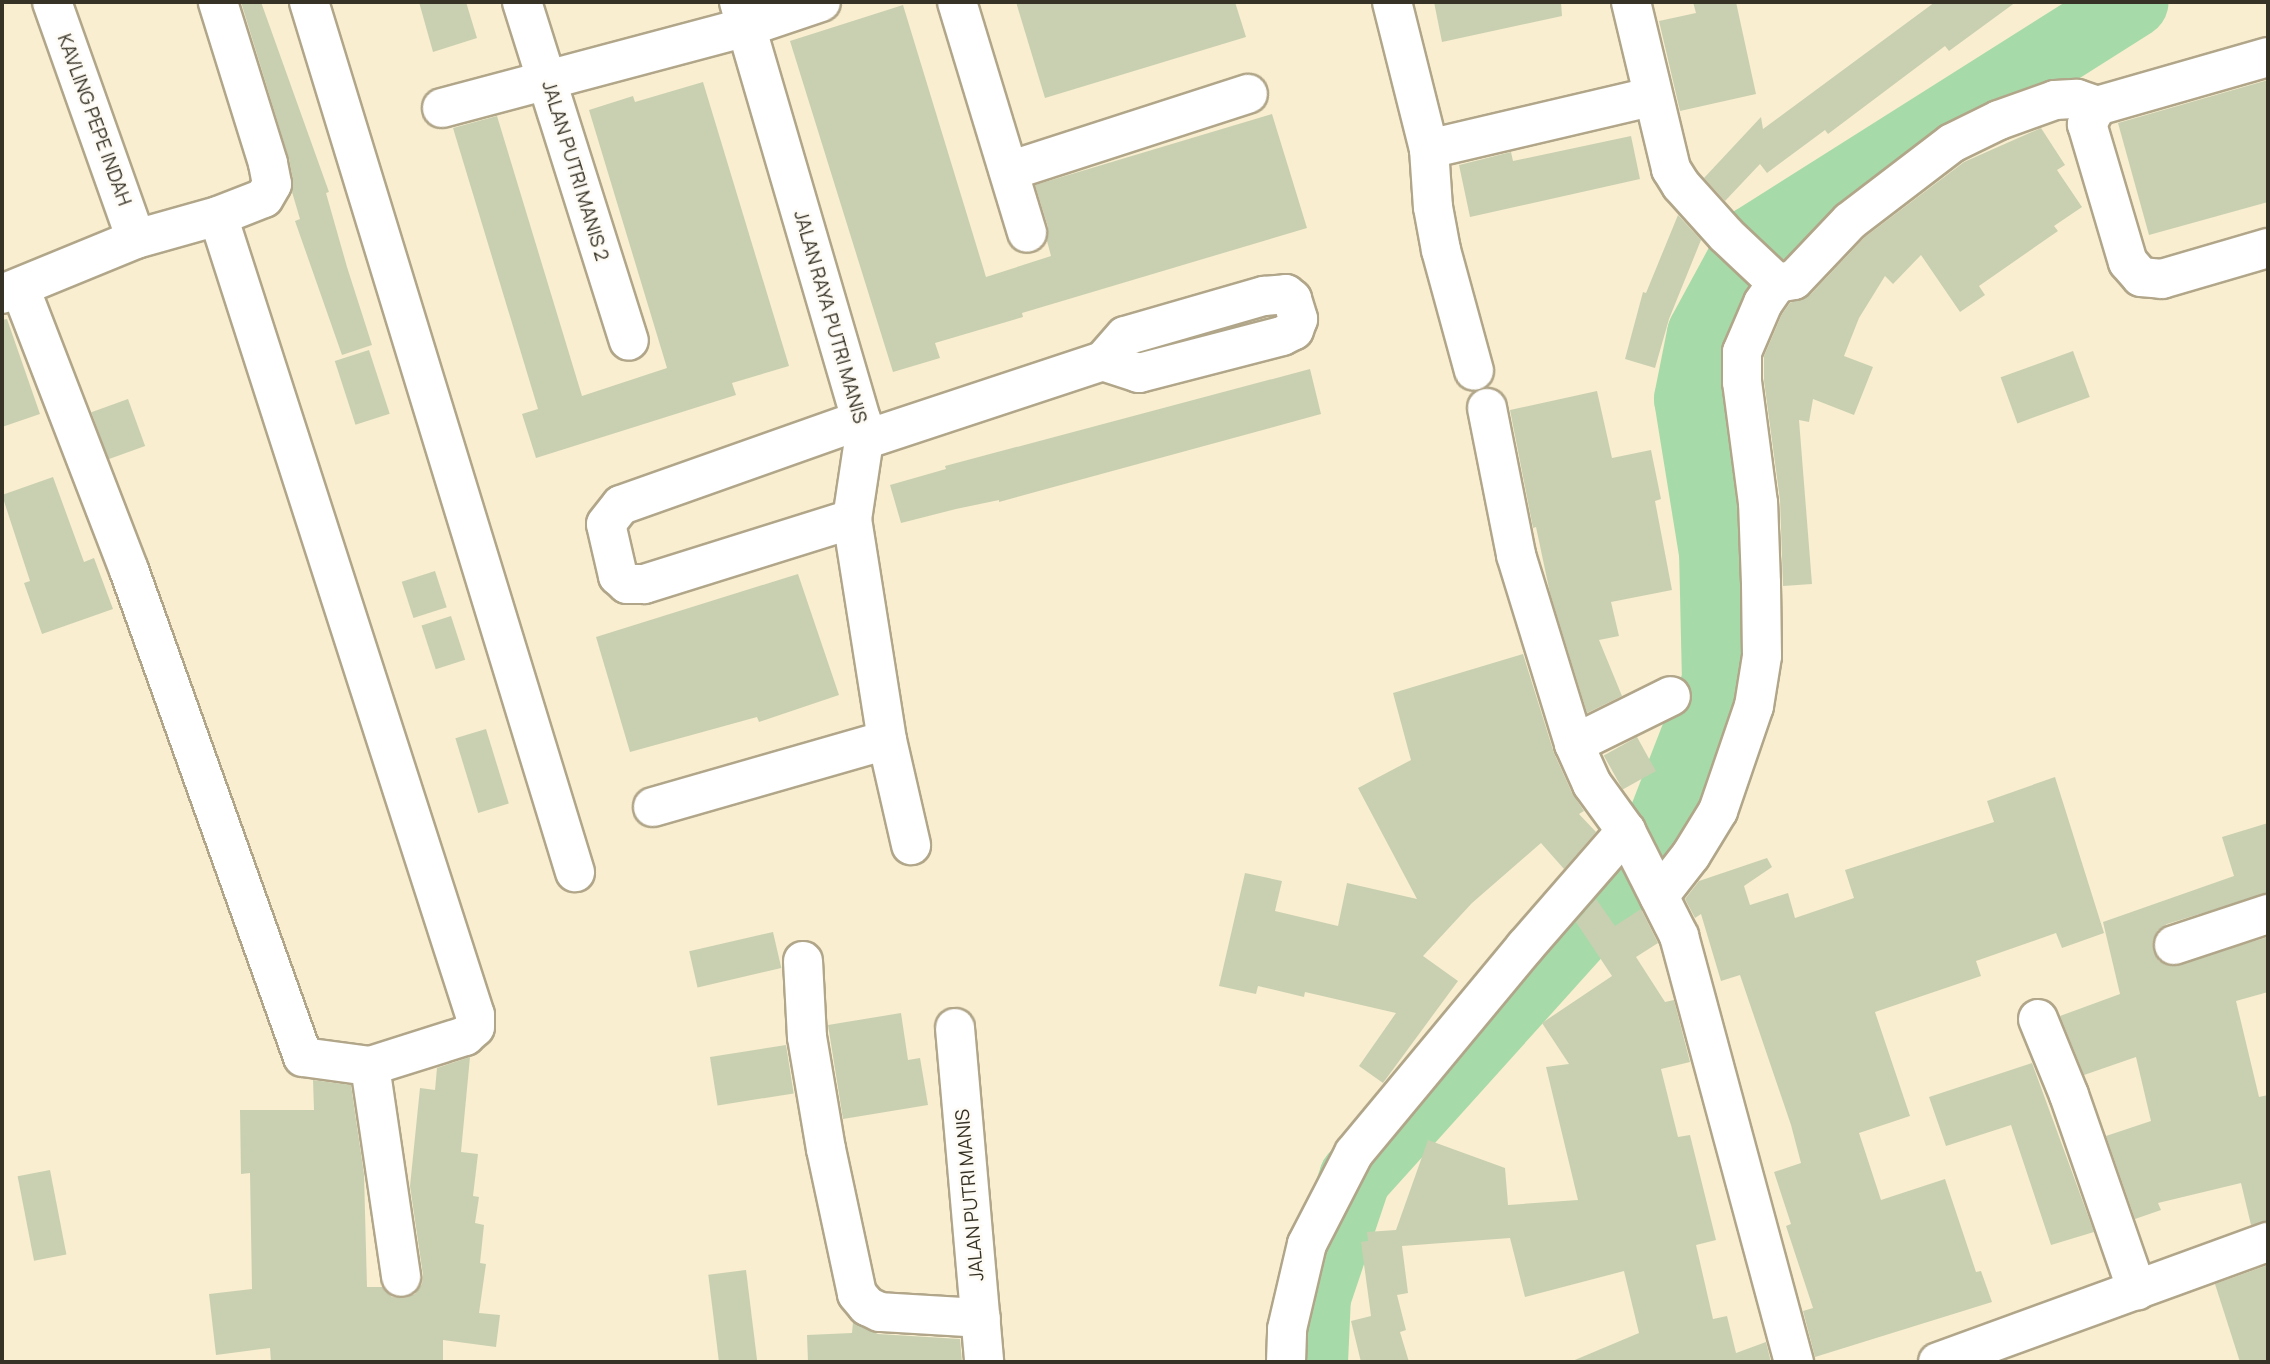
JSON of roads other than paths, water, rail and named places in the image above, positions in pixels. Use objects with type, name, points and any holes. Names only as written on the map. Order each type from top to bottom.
[{"type":"street","name":"KAVLING PEPE INDAH","points":[[52,2],[136,239]]},
{"type":"street","points":[[9,292],[136,239],[218,216],[264,198],[272,184],[268,163],[218,2]]},
{"type":"street","points":[[309,2],[575,872]]},
{"type":"street","name":"JALAN PUTRI MANIS 2","points":[[522,2],[629,341]]},
{"type":"street","points":[[442,108],[547,82],[743,14],[821,2]]},
{"type":"street","points":[[957,2],[1027,233]]},
{"type":"street","points":[[1392,2],[1429,149],[1433,207],[1441,250],[1474,371]]},
{"type":"street","points":[[1631,2],[1651,97],[1671,169],[1681,185],[1726,235],[1773,281],[1794,279],[1850,221],[1952,143],[1999,120],[2055,100],[2077,99],[2097,106],[2268,57]]},
{"type":"street","name":"JALAN RAYA PUTRI MANIS","points":[[743,14],[863,430],[852,519],[887,740],[911,845]]},
{"type":"street","points":[[1009,171],[1248,93]]},
{"type":"street","points":[[1429,149],[1651,97]]},
{"type":"street","points":[[2097,106],[2087,124],[2091,143],[2134,271],[2150,280],[2162,279],[2268,248]]},
{"type":"street","points":[[9,292],[23,298],[129,569],[303,1057],[370,1066],[465,1036],[475,1027],[475,1015],[218,216]]},
{"type":"street","points":[[1655,888],[1691,855],[1718,810],[1755,706],[1762,656],[1761,583],[1758,503],[1742,382],[1742,352],[1773,281]]},
{"type":"street","points":[[852,519],[644,584],[627,584],[618,576],[606,524],[612,513],[621,505],[863,430],[1103,361]]},
{"type":"street","points":[[1487,408],[1516,555],[1574,744],[1592,784],[1630,839],[1679,936],[1794,1362]]},
{"type":"street","points":[[1574,744],[1671,696]]},
{"type":"street","points":[[653,807],[887,740]]},
{"type":"street","points":[[1286,1362],[1287,1329],[1307,1244],[1354,1153],[1525,947],[1630,839]]},
{"type":"street","points":[[2174,945],[2268,914]]},
{"type":"street","points":[[803,961],[807,1037],[857,1294],[867,1306],[880,1312],[981,1318]]},
{"type":"street","points":[[2038,1019],[2069,1095],[2137,1290]]},
{"type":"street","name":"JALAN PUTRI MANIS","points":[[955,1028],[985,1362]]},
{"type":"street","points":[[370,1066],[401,1277]]},
{"type":"street","points":[[1938,1362],[2268,1242]]},
{"type":"waterway","points":[[1312,1362],[1315,1297],[1355,1178],[1591,916],[1659,833],[1718,682],[1715,553],[1690,399],[1703,334],[1753,242],[2133,2]]}]
